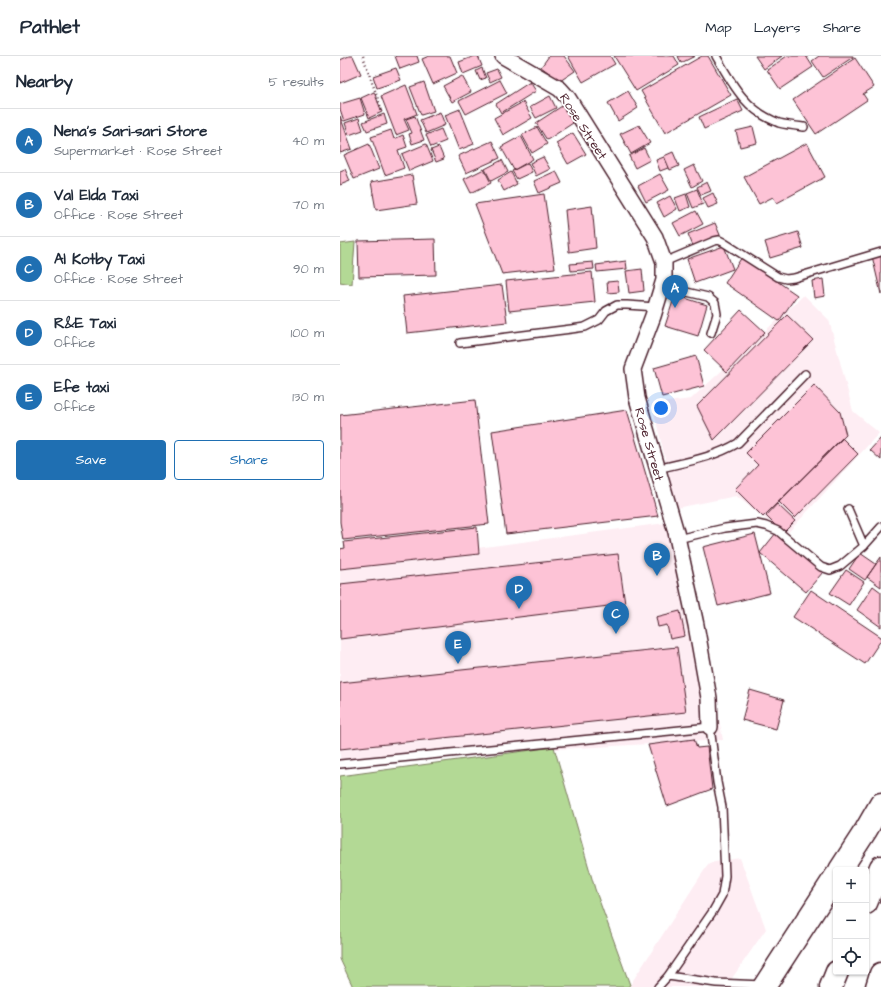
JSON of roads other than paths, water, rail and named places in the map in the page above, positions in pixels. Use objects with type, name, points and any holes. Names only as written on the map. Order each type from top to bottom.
[{"type":"highway","points":[[842,867],[881,804]]},
{"type":"highway","points":[[869,896],[881,867]]},
{"type":"highway","points":[[764,986],[833,881]]},
{"type":"highway","points":[[876,987],[881,974]]},
{"type":"highway","points":[[831,987],[836,975]]},
{"type":"street","name":"Rose Street","points":[[503,56],[554,85],[568,98],[655,238],[664,262],[664,280],[662,289],[632,369],[637,398],[676,532],[696,625],[709,698],[710,727]]},
{"type":"lane","points":[[716,56],[732,84],[741,96],[752,106],[765,116],[780,123],[804,127]]},
{"type":"lane","points":[[664,262],[719,240],[778,277],[786,279],[794,278],[881,252]]},
{"type":"lane","points":[[662,289],[674,289],[708,297],[715,303],[717,314],[711,333]]},
{"type":"lane","points":[[460,344],[585,327],[599,320],[606,311],[617,305],[627,304],[656,307]]},
{"type":"lane","points":[[657,469],[706,457],[726,450],[738,443],[805,374]]},
{"type":"lane","points":[[848,509],[864,546]]},
{"type":"lane","points":[[677,539],[725,528],[757,524],[766,526],[778,532],[821,567],[830,570],[840,566],[864,546],[881,527]]},
{"type":"lane","points":[[340,764],[710,727],[722,808],[725,876],[722,895],[713,911],[668,976],[658,987]]},
{"type":"lane","points":[[668,976],[715,985],[764,986]]},
{"type":"place","name":"Nena's Sari-sari Store","points":[[675,308]]},
{"type":"place","name":"Val Elda Taxi","points":[[657,576]]},
{"type":"place","name":"R&E Taxi","points":[[519,609]]},
{"type":"place","name":"Al Kotby Taxi","points":[[616,634]]},
{"type":"place","name":"Efe taxi","points":[[458,664]]}]
